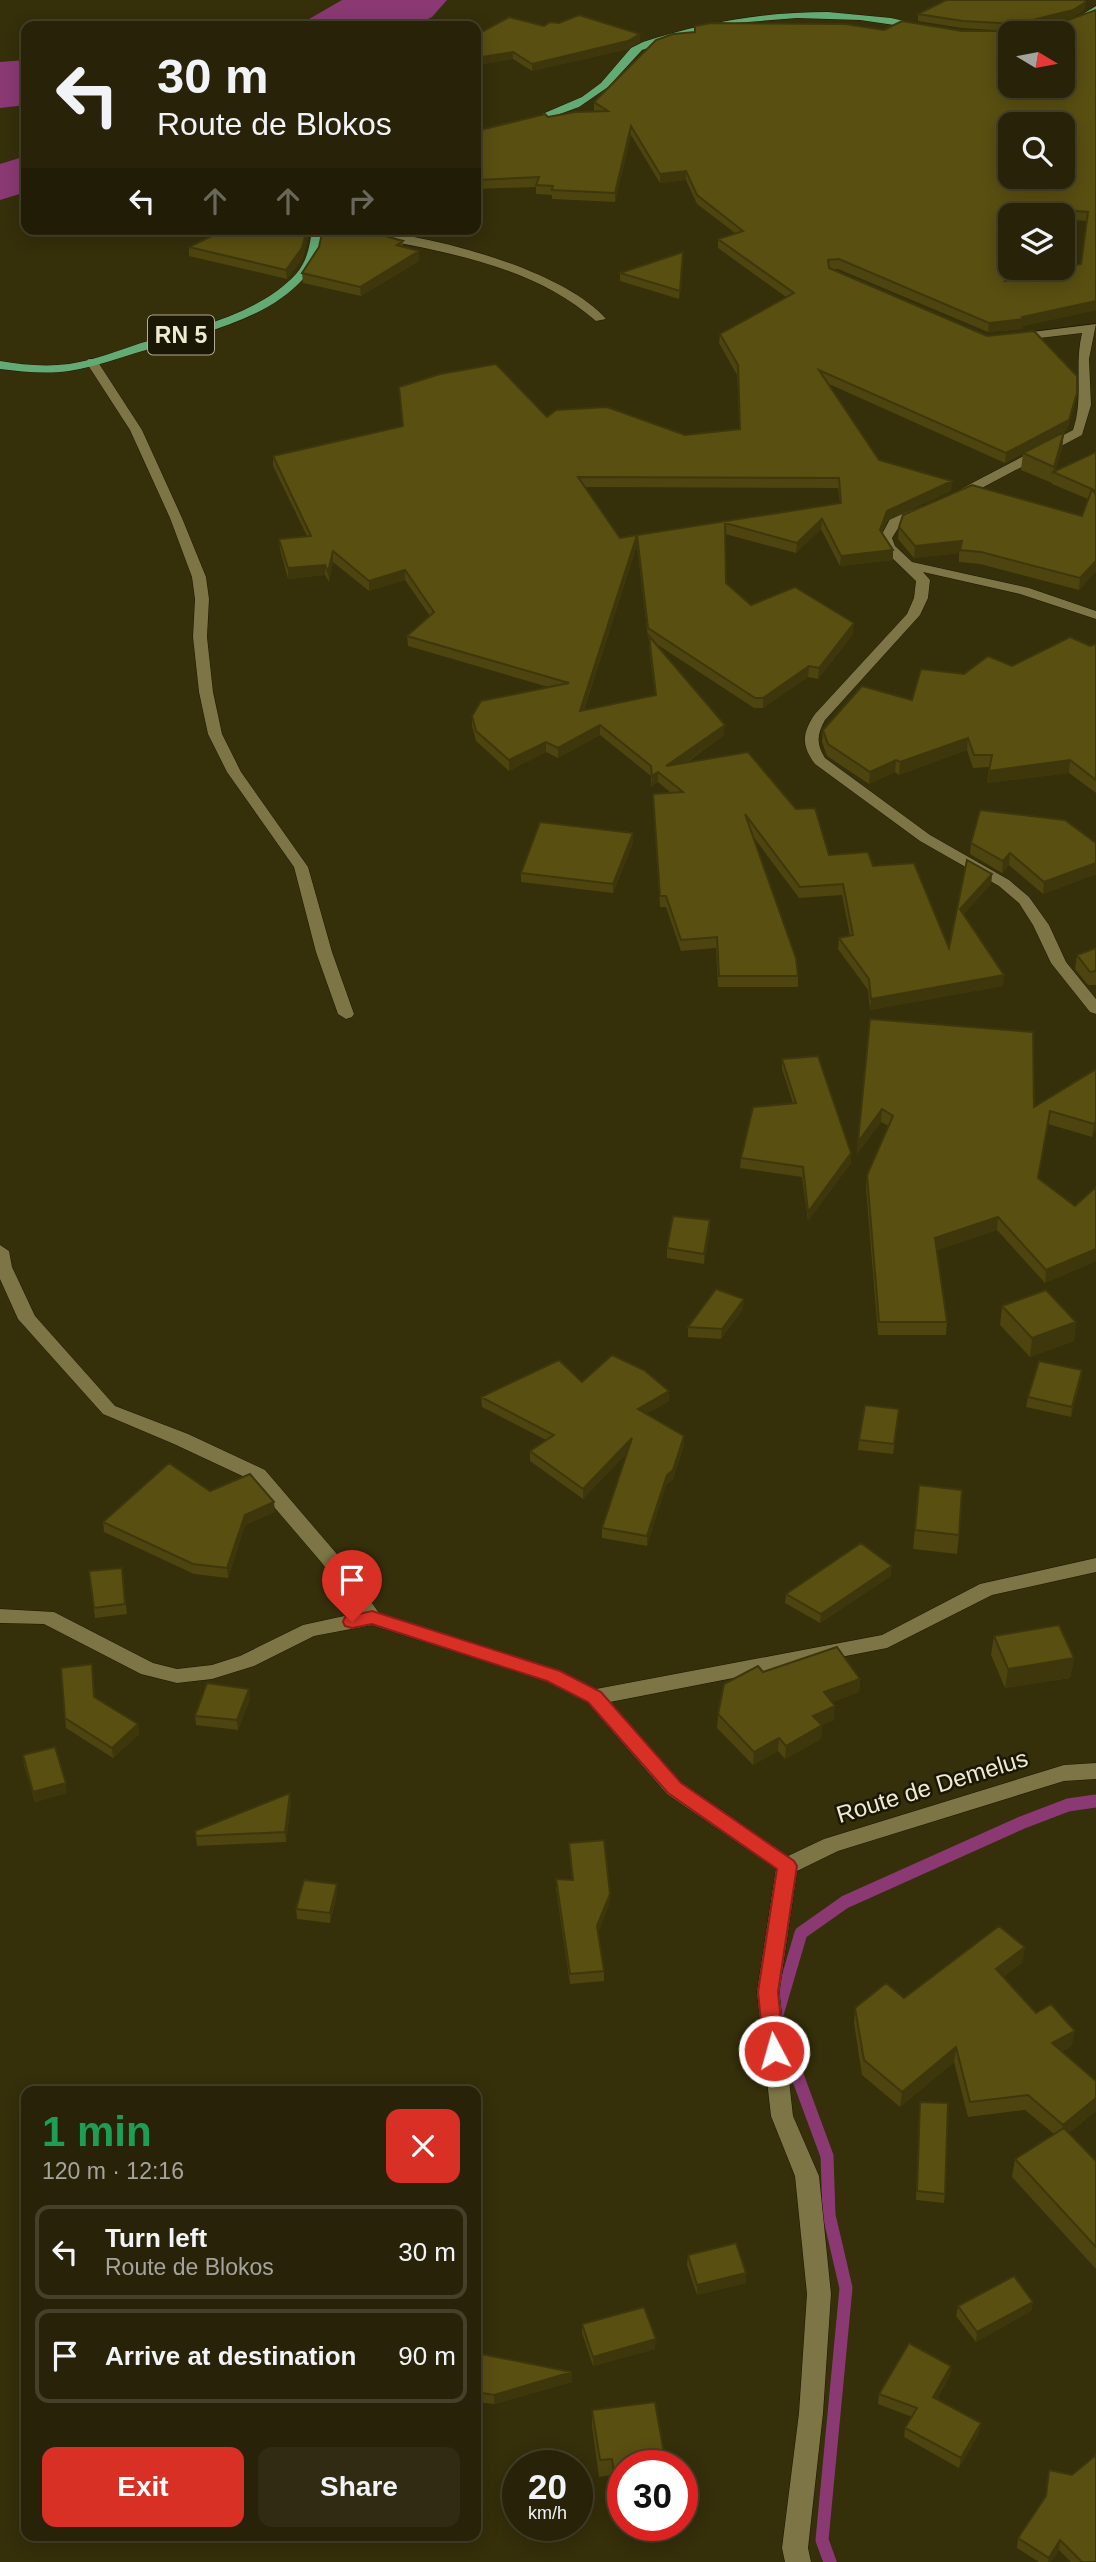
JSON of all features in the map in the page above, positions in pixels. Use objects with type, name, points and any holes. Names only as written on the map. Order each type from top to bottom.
[{"type":"main road","points":[[1075,22],[1096,9]]},
{"type":"main road","points":[[516,125],[556,115],[587,101],[637,49],[688,31],[754,16],[795,14],[843,15],[937,29]]},
{"type":"main road","name":"RN 5","points":[[0,365],[47,369],[92,362],[192,331],[274,298],[300,276],[316,249],[317,235]]},
{"type":"street","points":[[376,235],[463,254],[518,270],[565,290],[584,302],[600,319]]},
{"type":"street","points":[[1000,338],[1093,328]]},
{"type":"street","points":[[1093,328],[1084,345],[1085,362],[1095,388],[1096,402],[1091,418],[1078,432],[954,497],[895,522],[886,538],[889,547],[912,566],[923,580],[921,598],[913,615],[820,717],[813,727],[810,740],[811,750],[820,761],[925,838],[1004,883],[1024,900],[1041,925],[1059,963],[1096,1009]]},
{"type":"street","points":[[92,362],[136,430],[176,518],[199,578],[202,599],[200,637],[215,734],[234,772],[301,867],[324,953],[346,1014]]},
{"type":"street","points":[[912,566],[1024,591],[1096,615]]},
{"type":"street","points":[[0,1251],[4,1267],[27,1319],[109,1410],[181,1439],[258,1475],[330,1558],[372,1618]]},
{"type":"street","points":[[594,1697],[887,1641],[986,1589],[1096,1565]]},
{"type":"street","points":[[0,1616],[47,1617],[148,1670],[177,1676],[212,1672],[247,1661],[310,1630],[372,1618],[554,1676],[594,1697],[674,1788],[787,1866],[768,1992],[782,2116],[807,2176],[819,2294],[811,2413],[795,2548],[798,2562]]},
{"type":"street","name":"Route de Demelus","points":[[787,1866],[831,1845],[1040,1780],[1064,1773],[1096,1771]]},
{"type":"shaded area","points":[[342,0],[447,0],[432,17],[424,21],[306,21]]},
{"type":"shaded area","points":[[21,60],[21,106],[0,108],[0,62]]},
{"type":"shaded area","points":[[21,158],[21,194],[0,200],[0,164]]},
{"type":"building","points":[[946,0],[1086,2],[1073,10],[1029,21],[963,21],[918,14]]},
{"type":"building","points":[[1096,10],[1096,301],[1022,317],[1024,319],[989,323],[839,259],[828,260],[829,268],[987,336],[1034,331],[1077,376],[1077,393],[1069,420],[1006,453],[819,370],[879,460],[952,481],[887,511],[880,530],[893,550],[841,556],[822,519],[797,543],[725,523],[726,583],[751,605],[795,587],[854,623],[819,668],[809,666],[763,698],[755,698],[648,628],[637,535],[580,711],[656,695],[649,636],[725,725],[666,766],[748,752],[796,809],[815,808],[829,855],[868,852],[873,866],[914,863],[949,948],[967,860],[992,874],[960,909],[1004,975],[871,999],[869,979],[839,938],[853,935],[843,884],[800,887],[745,814],[796,958],[798,976],[719,976],[717,937],[681,940],[666,896],[660,896],[653,794],[683,792],[658,772],[652,776],[651,766],[600,725],[558,748],[546,742],[509,760],[476,731],[472,716],[481,701],[569,683],[407,636],[434,612],[405,570],[369,581],[333,551],[328,572],[325,565],[288,568],[279,539],[311,536],[273,456],[403,426],[399,387],[440,374],[496,364],[547,417],[556,410],[607,407],[685,435],[740,429],[738,365],[720,334],[794,293],[718,239],[743,231],[697,195],[686,171],[660,174],[631,126],[615,193],[552,190],[553,186],[536,185],[539,177],[481,180],[481,130],[545,114],[548,117],[575,112],[608,111],[594,102],[656,40],[673,34],[695,32],[695,26],[711,23],[845,24],[884,30],[902,21],[962,31],[998,31],[998,98],[1075,98],[1075,21],[1066,21]],"holes":[[[578,477],[839,478],[841,503],[620,538]]]},
{"type":"building","points":[[579,15],[640,34],[628,41],[532,64],[513,52],[481,57],[481,32],[509,17],[544,26],[550,22],[559,23]]},
{"type":"building","points":[[214,235],[305,235],[302,248],[286,270],[189,247]]},
{"type":"building","points":[[322,235],[382,235],[403,241],[397,245],[419,251],[360,287],[302,273],[319,247]]},
{"type":"building","points":[[683,252],[680,291],[620,273]]},
{"type":"building","points":[[1064,432],[1054,467],[1023,453]]},
{"type":"building","points":[[1096,452],[1096,491],[1053,472]]},
{"type":"building","points":[[972,485],[1082,516],[1092,489],[1096,495],[1096,561],[1080,578],[981,552],[960,550],[962,541],[915,546],[899,527],[903,515]]},
{"type":"building","points":[[1070,637],[1090,646],[1096,644],[1096,780],[1070,760],[989,771],[992,755],[974,755],[968,738],[900,762],[896,760],[870,772],[828,744],[823,730],[862,686],[912,700],[921,669],[964,674],[988,656],[1012,666]]},
{"type":"building","points":[[980,810],[1065,820],[1096,843],[1096,863],[1044,882],[1010,853],[1003,861],[971,843]]},
{"type":"building","points":[[540,822],[633,833],[613,884],[521,873]]},
{"type":"building","points":[[1096,948],[1096,971],[1090,972],[1077,955]]},
{"type":"building","points":[[870,1019],[1033,1032],[1034,1107],[1096,1069],[1096,1121],[1094,1124],[1050,1111],[1038,1178],[1075,1206],[1096,1187],[1096,1249],[1046,1270],[998,1217],[935,1238],[947,1322],[879,1322],[867,1175],[893,1116],[882,1109],[858,1142]]},
{"type":"building","points":[[818,1056],[851,1153],[808,1212],[803,1167],[741,1158],[753,1107],[796,1103],[782,1059]]},
{"type":"building","points":[[673,1216],[710,1220],[704,1254],[667,1248]]},
{"type":"building","points":[[716,1289],[744,1299],[722,1329],[688,1327]]},
{"type":"building","points":[[1046,1290],[1076,1322],[1032,1338],[1002,1306]]},
{"type":"building","points":[[612,1355],[644,1370],[669,1391],[638,1409],[684,1436],[673,1470],[667,1475],[647,1536],[602,1528],[632,1438],[583,1489],[530,1451],[554,1435],[481,1397],[559,1360],[582,1382]]},
{"type":"building","points":[[1039,1361],[1082,1370],[1072,1407],[1028,1397]]},
{"type":"building","points":[[865,1405],[899,1409],[894,1444],[859,1440]]},
{"type":"building","points":[[169,1463],[210,1491],[250,1474],[274,1502],[245,1515],[227,1568],[193,1564],[103,1522]]},
{"type":"building","points":[[919,1485],[962,1490],[959,1535],[915,1530]]},
{"type":"building","points":[[861,1543],[892,1566],[821,1614],[786,1594]]},
{"type":"building","points":[[122,1568],[125,1604],[94,1608],[89,1571]]},
{"type":"building","points":[[1059,1625],[1074,1658],[1008,1669],[994,1636]]},
{"type":"building","points":[[837,1647],[860,1679],[824,1692],[835,1706],[813,1716],[822,1725],[786,1746],[779,1738],[754,1752],[718,1714],[724,1684],[758,1666],[763,1672]]},
{"type":"building","points":[[92,1664],[94,1697],[138,1724],[112,1748],[65,1718],[61,1668]]},
{"type":"building","points":[[207,1683],[249,1689],[237,1720],[195,1716]]},
{"type":"building","points":[[55,1747],[66,1783],[33,1792],[23,1755]]},
{"type":"building","points":[[290,1793],[285,1832],[196,1836],[195,1831]]},
{"type":"building","points":[[604,1840],[610,1894],[597,1926],[604,1971],[570,1974],[556,1879],[573,1880],[569,1843]]},
{"type":"building","points":[[304,1880],[337,1884],[330,1913],[296,1909]]},
{"type":"building","points":[[999,1926],[1025,1947],[996,1969],[1036,2013],[1051,2004],[1075,2031],[1052,2043],[1096,2081],[1096,2098],[1063,2125],[1028,2095],[970,2102],[956,2047],[902,2092],[864,2060],[855,2008],[886,1983],[904,1998]]},
{"type":"building","points":[[920,2102],[948,2103],[945,2194],[917,2191]]},
{"type":"building","points":[[1064,2128],[1096,2161],[1096,2247],[1015,2159]]},
{"type":"building","points":[[736,2243],[746,2273],[697,2285],[688,2255]]},
{"type":"building","points":[[1014,2276],[1033,2302],[977,2332],[958,2306]]},
{"type":"building","points":[[644,2307],[656,2339],[593,2357],[582,2324]]},
{"type":"building","points":[[909,2343],[951,2366],[933,2397],[981,2423],[961,2458],[905,2428],[917,2408],[879,2394]]},
{"type":"building","points":[[481,2354],[572,2372],[494,2395],[481,2393]]},
{"type":"building","points":[[655,2402],[663,2450],[607,2450],[607,2459],[600,2460],[592,2410]]},
{"type":"building","points":[[1096,2455],[1096,2562],[1082,2562],[1060,2540],[1049,2558],[1018,2538],[1046,2496],[1049,2470],[1072,2475]]},
{"type":"waterway","points":[[830,2562],[822,2540],[846,2288],[829,2215],[827,2156],[776,2018],[801,1933],[845,1902],[1021,1823],[1068,1805],[1096,1801]]},
{"type":"route","points":[[352,1622],[372,1618],[554,1676],[594,1697],[674,1788],[787,1866],[768,1992],[774,2051]]}]
